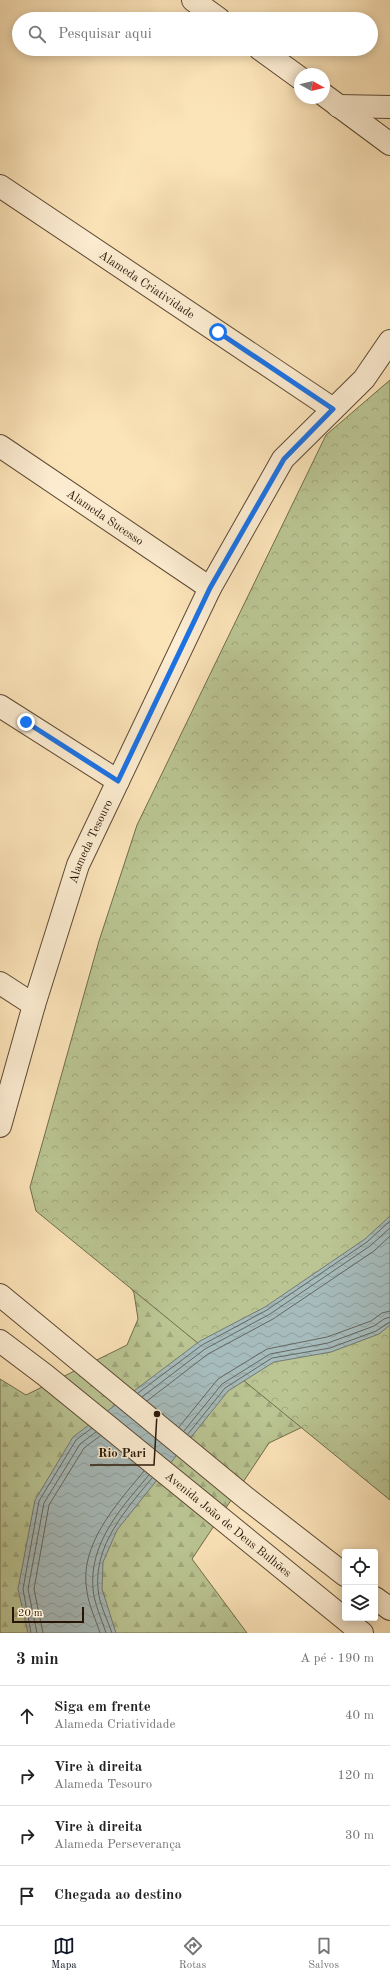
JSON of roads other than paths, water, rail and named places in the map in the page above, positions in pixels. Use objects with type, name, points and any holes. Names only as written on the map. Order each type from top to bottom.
[{"type":"street","points":[[193,0],[209,12]]},
{"type":"street","points":[[270,56],[294,74]]},
{"type":"street","points":[[331,101],[390,107]]},
{"type":"street","points":[[331,101],[390,144]]},
{"type":"street","name":"Alameda Criatividade","points":[[0,186],[333,409]]},
{"type":"street","name":"Alameda Tesouro","points":[[0,1126],[34,1005],[78,865],[210,588],[284,459],[364,379],[390,341]]},
{"type":"street","name":"Alameda Sucesso","points":[[0,446],[210,588]]},
{"type":"street","points":[[0,706],[118,781]]},
{"type":"street","points":[[0,983],[34,1005]]},
{"type":"street","points":[[0,1295],[246,1498],[342,1573]]},
{"type":"street","name":"Avenida João de Deus Bulhões","points":[[0,1341],[45,1375],[226,1521],[345,1621],[362,1633]]},
{"type":"street","points":[[378,1600],[390,1609]]},
{"type":"water","points":[[390,1216],[390,1325],[379,1334],[331,1352],[274,1362],[228,1391],[117,1530],[103,1562],[102,1589],[116,1633],[28,1633],[18,1589],[35,1500],[73,1437],[200,1341],[265,1307],[365,1239]]},
{"type":"place","name":"Rio Pari","points":[[157,1414]]}]
